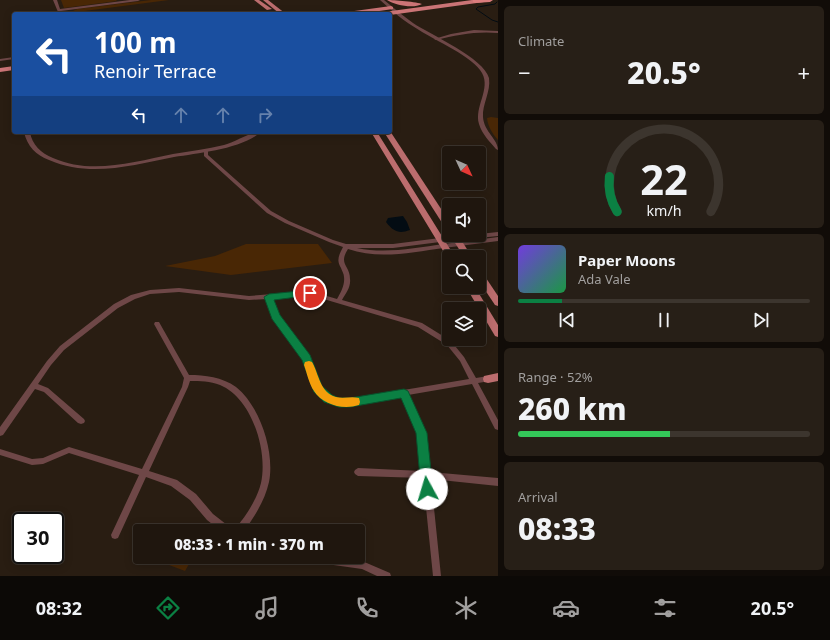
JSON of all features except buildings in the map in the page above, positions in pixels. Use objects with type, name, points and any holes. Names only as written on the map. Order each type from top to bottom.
[{"type":"highway","points":[[391,12],[447,0]]},
{"type":"highway","points":[[363,12],[398,10],[461,0]]},
{"type":"highway","points":[[379,10],[386,6],[386,1],[420,6],[484,0]]},
{"type":"highway","points":[[475,1],[490,0]]},
{"type":"highway","points":[[392,15],[408,19],[410,12],[420,6]]},
{"type":"highway","points":[[0,64],[12,62]]},
{"type":"highway","points":[[0,70],[12,68]]},
{"type":"main road","points":[[256,0],[271,12]]},
{"type":"main road","points":[[265,0],[280,12]]},
{"type":"main road","points":[[375,134],[446,250]]},
{"type":"main road","points":[[388,134],[442,216]]},
{"type":"main road","points":[[486,285],[498,304]]},
{"type":"main road","points":[[474,294],[498,333]]},
{"type":"street","points":[[55,0],[60,12],[138,0]]},
{"type":"street","points":[[386,1],[408,19],[420,25],[422,29],[473,62],[484,72],[487,82],[480,110],[480,119],[485,132],[498,148]]},
{"type":"street","points":[[436,39],[463,32],[498,32]]},
{"type":"street","points":[[0,60],[12,58]]},
{"type":"street","points":[[28,134],[32,145],[42,154],[60,162],[86,167],[119,166],[206,150],[233,144],[254,134]]},
{"type":"street","points":[[206,150],[206,155],[269,212],[309,232],[356,250],[376,252],[393,252],[446,242]]},
{"type":"street","points":[[486,235],[498,234]]},
{"type":"street","points":[[486,239],[498,239]]},
{"type":"street","points":[[339,301],[347,283],[347,275],[341,262],[340,255],[347,246]]},
{"type":"street","points":[[0,434],[52,358],[62,348],[115,307],[133,297],[150,292],[169,290],[249,298],[310,293],[405,320],[427,328],[456,350],[498,427]]},
{"type":"street","points":[[269,297],[275,316],[303,354],[318,389],[325,396],[335,402],[345,403],[495,378]]},
{"type":"street","points":[[115,534],[182,397],[186,378],[157,324]]},
{"type":"street","points":[[186,378],[197,377],[211,379],[226,384],[234,389],[248,403],[260,431],[266,458],[266,474],[263,487],[251,513],[244,524]]},
{"type":"street","points":[[33,385],[46,390],[81,422]]},
{"type":"street","points":[[404,394],[422,433],[437,576]]},
{"type":"street","points":[[0,452],[32,462],[43,461],[69,450],[161,478],[184,489],[210,517],[219,524]]},
{"type":"street","points":[[358,472],[426,475],[498,482]]},
{"type":"street","points":[[349,564],[362,566],[387,576]]},
{"type":"shaded area","points":[[61,0],[116,0],[117,1],[64,8]]},
{"type":"shaded area","points":[[151,0],[169,0],[71,12],[77,9]]},
{"type":"shaded area","points":[[487,118],[498,118],[498,140],[488,124]]},
{"type":"shaded area","points":[[403,216],[410,230],[403,232],[397,231],[386,222],[388,218]]},
{"type":"shaded area","points":[[246,244],[318,244],[332,263],[231,275],[165,266],[215,256]]},
{"type":"shaded area","points":[[167,564],[189,564],[185,571]]},
{"type":"waterway","points":[[497,2],[495,4],[478,7],[476,9],[492,20],[498,22]]},
{"type":"slow traffic","points":[[309,365],[315,384],[320,392],[335,402],[355,402]]},
{"type":"route","points":[[310,293],[296,293],[269,297],[275,316],[306,358],[315,384],[322,394],[335,402],[345,403],[404,394],[422,433],[427,489]]}]
